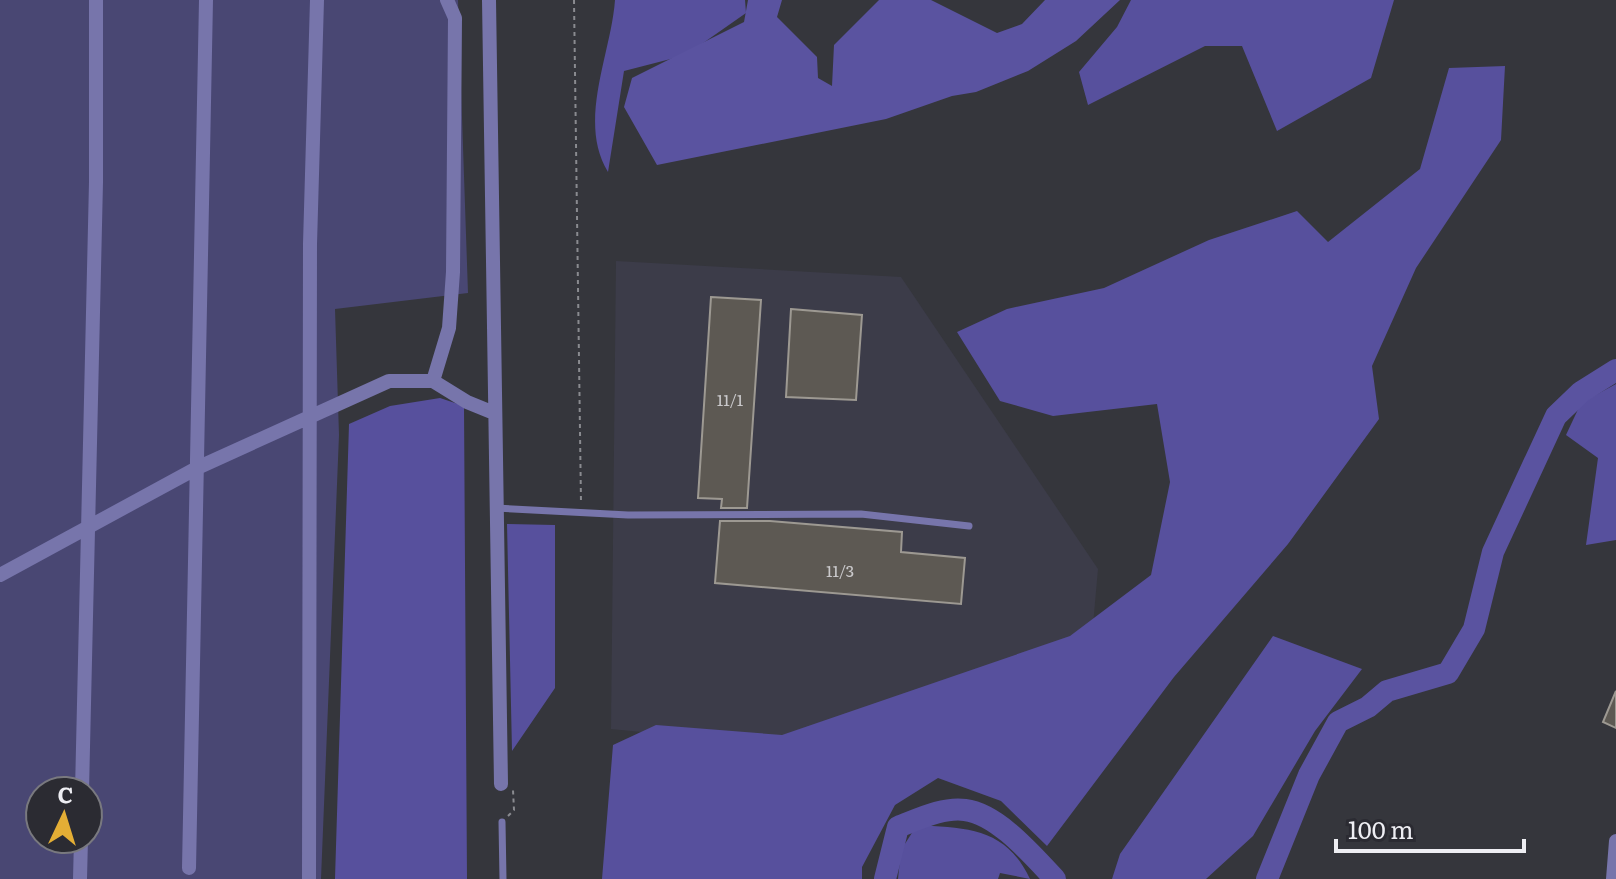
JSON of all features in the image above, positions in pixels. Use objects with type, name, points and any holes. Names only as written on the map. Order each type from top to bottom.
[{"type":"street","points":[[82,775],[96,0]]},
{"type":"street","points":[[189,868],[206,0]]},
{"type":"street","points":[[309,879],[310,244],[317,0]]},
{"type":"street","points":[[433,381],[449,328],[453,272],[455,18],[447,0]]},
{"type":"street","points":[[489,0],[501,784]]},
{"type":"street","points":[[0,575],[197,468],[389,381],[433,381],[467,402],[494,413]]},
{"type":"street","points":[[1613,879],[1616,841]]},
{"type":"street","points":[[80,879],[81,855]]},
{"type":"lane","points":[[496,508],[582,513],[861,514],[969,526]]},
{"type":"lane","points":[[502,822],[503,879]]},
{"type":"path","points":[[574,0],[582,513]]},
{"type":"path","points":[[501,784],[514,790],[514,810],[502,822]]},
{"type":"shaded area","points":[[0,0],[458,0],[468,293],[335,309],[339,435],[321,879],[0,879]]},
{"type":"shaded area","points":[[615,0],[745,0],[746,13],[686,55],[624,71],[608,172],[599,152],[595,131],[598,88]]},
{"type":"shaded area","points":[[748,0],[782,0],[777,17],[817,57],[818,78],[832,86],[834,45],[879,0],[931,0],[997,33],[1022,24],[1045,0],[1120,0],[1076,41],[1028,71],[976,92],[952,96],[886,119],[657,165],[624,107],[632,78],[744,22]]},
{"type":"shaded area","points":[[1131,0],[1394,0],[1371,78],[1277,131],[1242,46],[1205,46],[1088,105],[1079,72],[1117,27]]},
{"type":"shaded area","points":[[1505,66],[1501,140],[1416,268],[1372,366],[1379,419],[1288,544],[1174,677],[1047,846],[1001,801],[938,778],[895,805],[862,867],[862,879],[602,879],[613,745],[656,725],[782,735],[1070,636],[1151,575],[1170,482],[1157,404],[1053,416],[1000,401],[957,332],[1007,309],[1104,288],[1209,240],[1297,211],[1328,242],[1420,169],[1449,68]]},
{"type":"shaded area","points":[[616,261],[901,277],[1098,569],[1088,681],[775,745],[611,729]]},
{"type":"shaded area","points":[[1616,384],[1616,540],[1586,545],[1598,458],[1566,435],[1581,403]]},
{"type":"shaded area","points":[[440,398],[464,406],[467,879],[335,879],[349,424],[390,406]]},
{"type":"shaded area","points":[[507,524],[555,525],[555,688],[512,751]]},
{"type":"shaded area","points":[[1273,636],[1362,669],[1315,731],[1253,836],[1206,879],[1112,879],[1120,854]]},
{"type":"shaded area","points":[[917,825],[969,830],[997,840],[1020,862],[1030,879],[1000,873],[998,879],[898,879],[901,850]]},
{"type":"building","points":[[711,297],[761,300],[747,508],[721,508],[722,499],[698,498]]},
{"type":"building","points":[[791,309],[862,315],[856,400],[786,397]]},
{"type":"building","points":[[720,521],[770,521],[902,532],[901,552],[965,558],[961,604],[715,583]]},
{"type":"building","points":[[1616,691],[1616,728],[1603,722]]},
{"type":"waterway","points":[[1267,879],[1309,775],[1338,722],[1368,707],[1387,691],[1448,673],[1474,629],[1493,552],[1556,416],[1581,392],[1616,370]]},
{"type":"waterway","points":[[885,879],[898,827],[948,810],[965,810],[990,819],[1026,848],[1055,879]]}]
